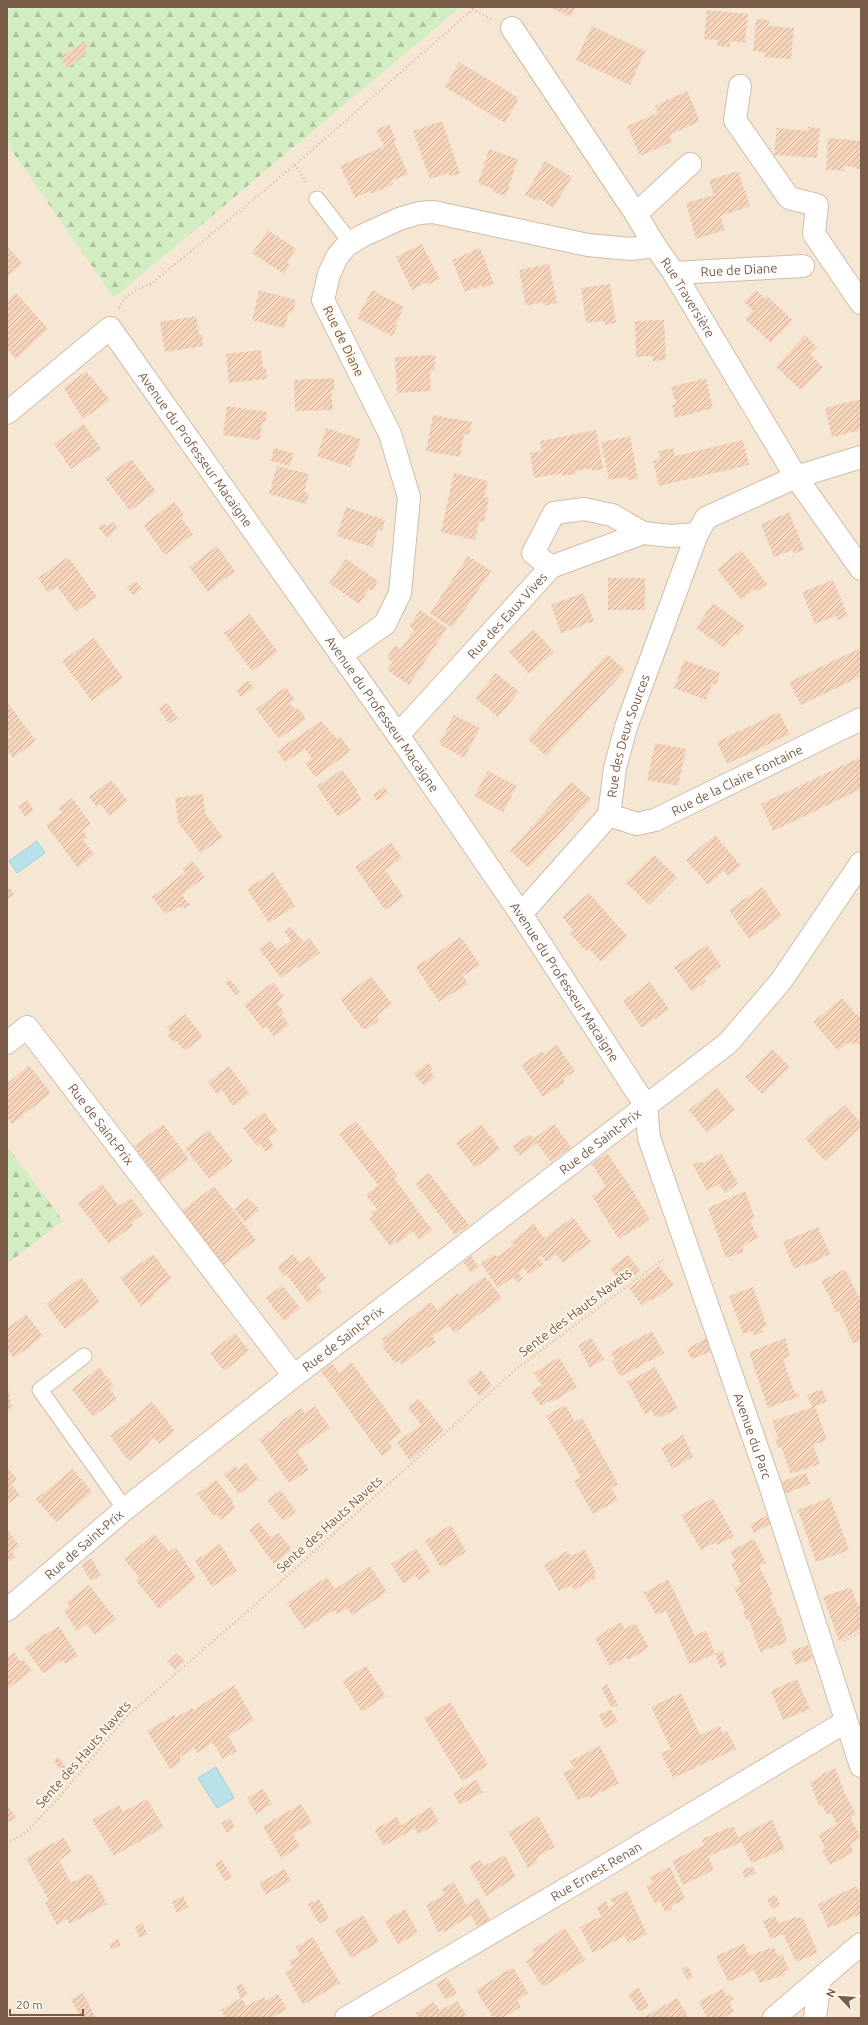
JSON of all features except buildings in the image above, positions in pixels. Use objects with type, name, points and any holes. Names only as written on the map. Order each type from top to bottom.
[{"type":"street","name":"Rue Traversière","points":[[512,28],[674,273],[796,477],[861,569]]},
{"type":"street","points":[[740,86],[735,120],[790,198],[817,205],[814,234],[861,303]]},
{"type":"street","points":[[636,214],[690,164]]},
{"type":"street","name":"Rue de Diane","points":[[341,655],[385,624],[400,593],[409,497],[390,434],[323,300],[329,274],[337,257],[351,243],[362,236],[399,219],[419,213],[433,212],[588,245],[631,249],[655,246]]},
{"type":"street","name":"Rue de Diane","points":[[674,273],[803,266]]},
{"type":"street","points":[[7,413],[110,328]]},
{"type":"street","name":"Avenue du Professeur Macaigne","points":[[110,328],[398,735],[521,914],[646,1106]]},
{"type":"street","points":[[697,534],[706,518],[796,477],[861,457]]},
{"type":"street","points":[[551,567],[533,553],[554,513],[584,509],[612,514],[643,533]]},
{"type":"street","name":"Rue des Eaux Vives","points":[[398,735],[551,567],[643,533],[671,536],[697,534]]},
{"type":"street","name":"Rue des Deux Sources","points":[[521,914],[610,816],[615,768],[626,727],[697,534]]},
{"type":"street","name":"Rue de la Claire Fontaine","points":[[610,816],[637,824],[655,820],[861,719]]},
{"type":"street","name":"Rue de Saint-Prix","points":[[8,1608],[125,1509],[294,1376],[728,1043],[780,981],[861,863]]},
{"type":"street","name":"Rue de Saint-Prix","points":[[7,1043],[27,1026],[294,1376]]},
{"type":"street","name":"Avenue du Parc","points":[[646,1106],[649,1138],[777,1507],[820,1636],[845,1722],[861,1766]]},
{"type":"street","name":"Rue Ernest Renan","points":[[346,2018],[595,1872],[845,1722]]},
{"type":"street","points":[[774,2018],[861,1944]]},
{"type":"street","points":[[814,2018],[820,1979]]},
{"type":"lane","points":[[317,199],[351,243]]},
{"type":"lane","points":[[84,1356],[40,1390],[125,1509]]},
{"type":"path","points":[[470,7],[488,18]]},
{"type":"path","points":[[110,328],[121,302],[135,289],[151,284],[295,165],[473,9]]},
{"type":"path","points":[[295,165],[317,199]]},
{"type":"path","name":"Sente des Hauts Navets","points":[[7,1844],[26,1832],[57,1800],[126,1717],[257,1603],[515,1370],[686,1242]]},
{"type":"shaded area","points":[[461,7],[861,7],[861,2018],[7,2018],[7,139],[12,151],[114,298]]},
{"type":"green space","points":[[7,7],[461,7],[114,298],[12,151],[7,139]]},
{"type":"green space","points":[[7,1146],[63,1221],[7,1264]]},
{"type":"water","points":[[37,841],[45,853],[17,873],[9,861]]},
{"type":"water","points":[[216,1767],[234,1798],[217,1808],[198,1778]]}]
